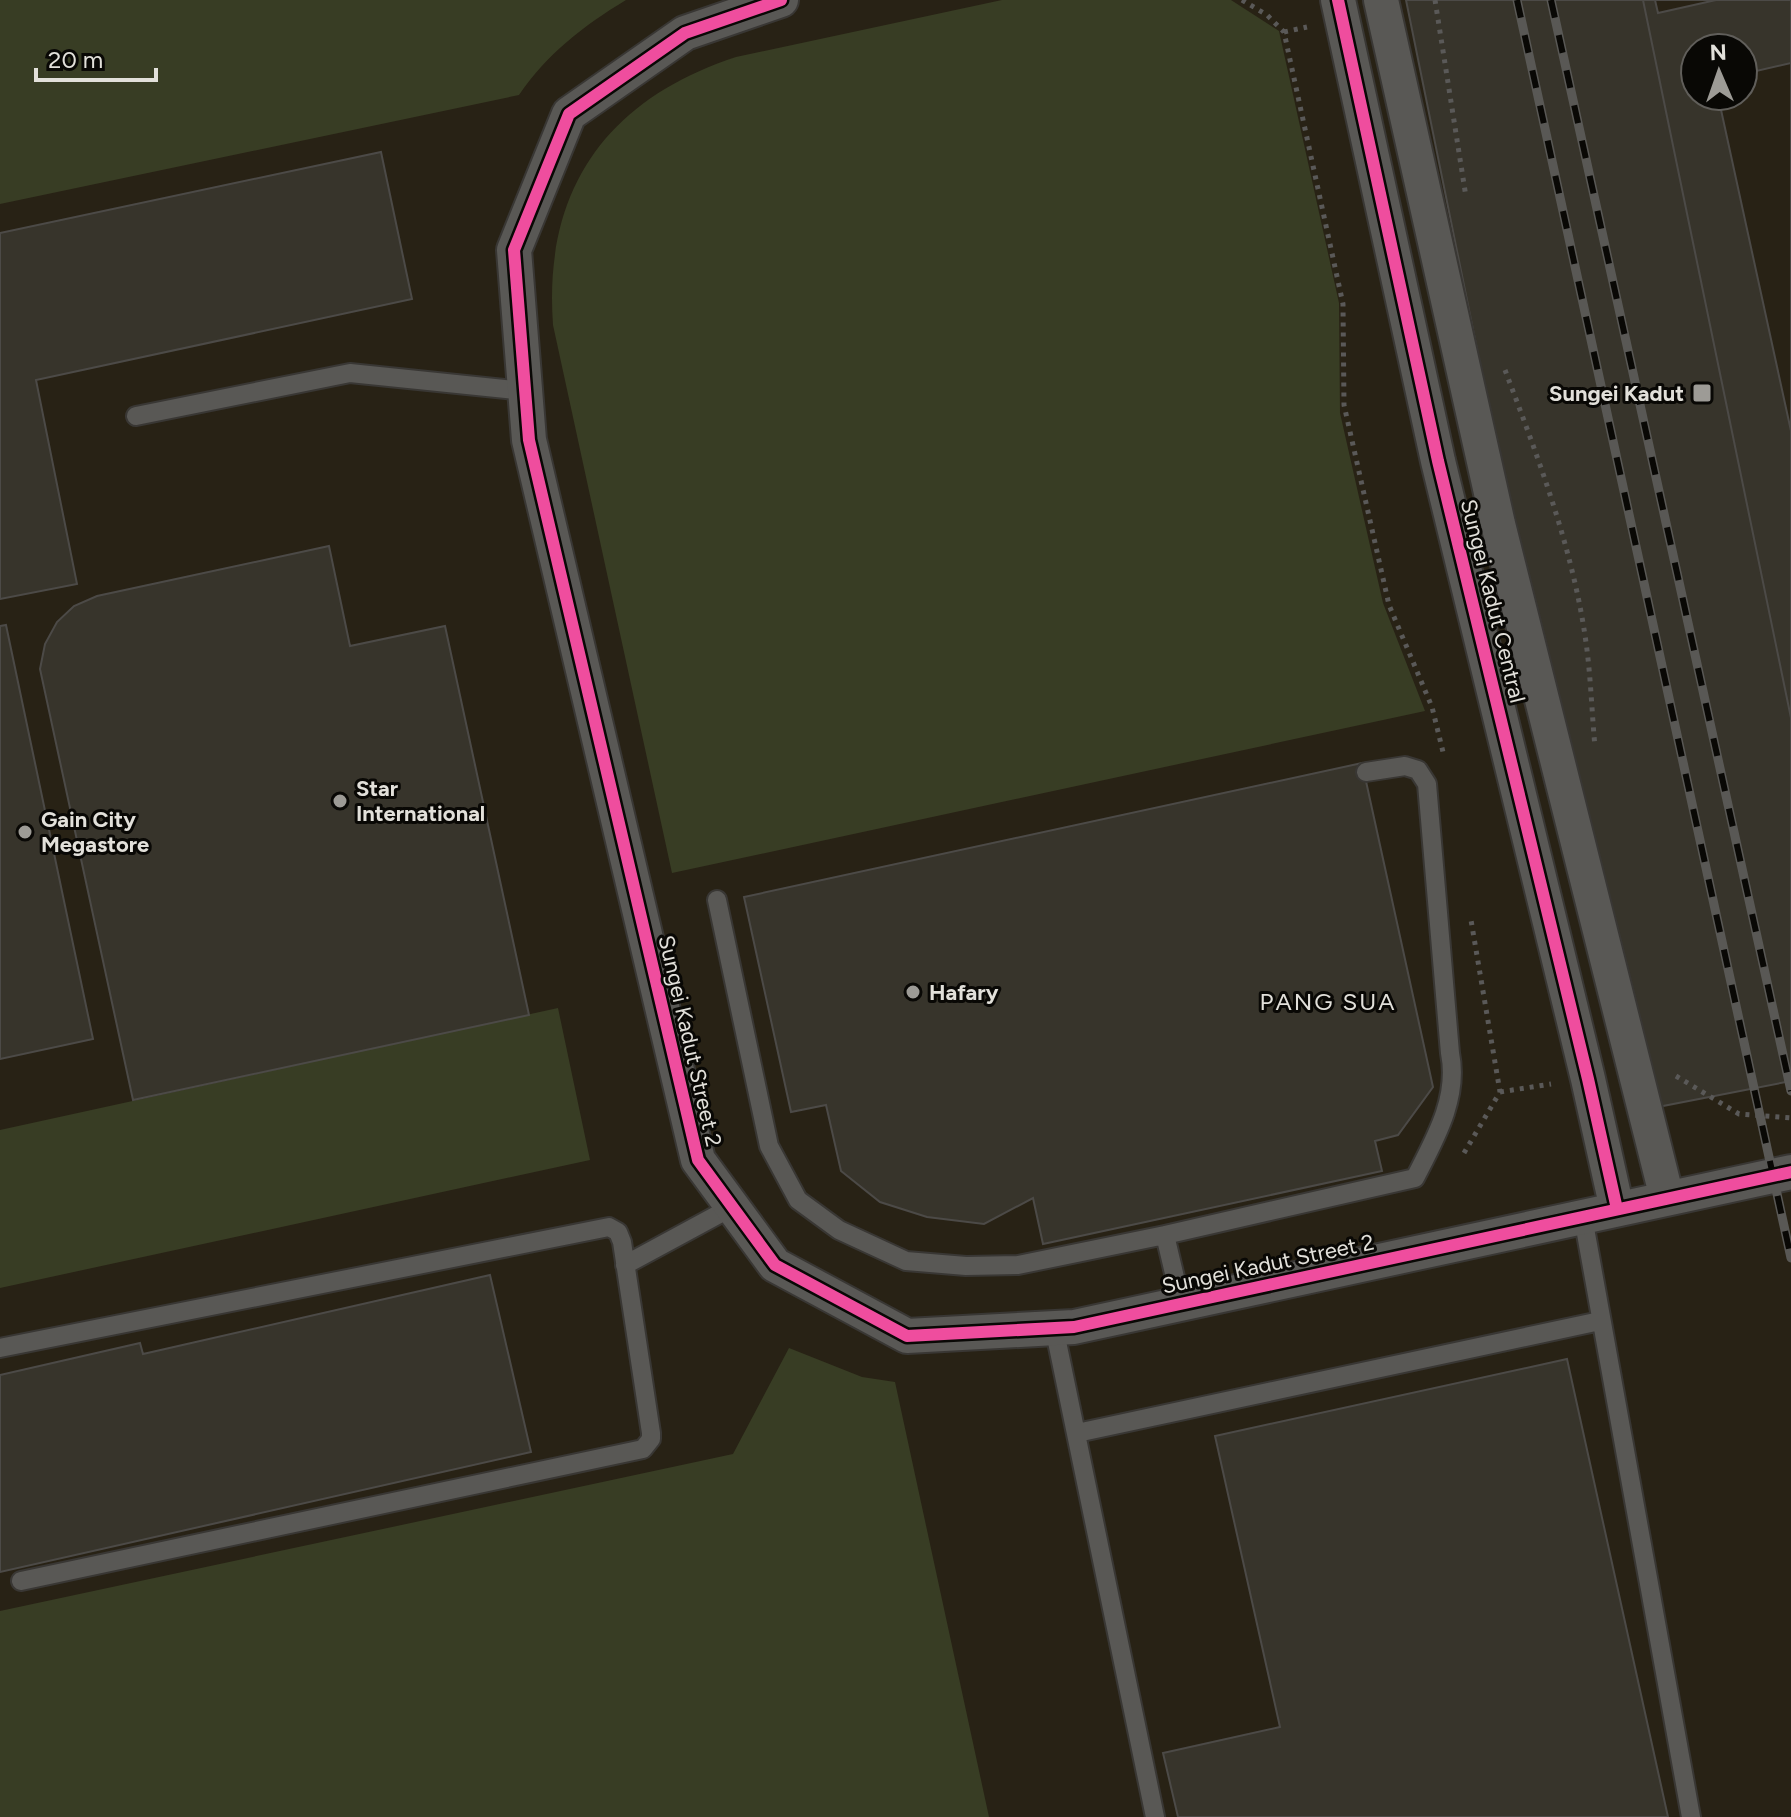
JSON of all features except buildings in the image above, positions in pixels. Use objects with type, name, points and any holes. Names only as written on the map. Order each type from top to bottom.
[{"type":"street","name":"Sungei Kadut Street 2","points":[[781,0],[685,33],[569,114],[514,250],[529,440],[698,1160],[775,1265],[907,1336],[1074,1327],[1791,1172]]},
{"type":"street","name":"Sungei Kadut Central","points":[[1338,0],[1438,461],[1617,1209]]},
{"type":"street","name":"Sungei Kadut Central","points":[[1381,0],[1498,524],[1667,1198]]},
{"type":"lane","points":[[136,416],[350,373],[525,391]]},
{"type":"lane","points":[[717,900],[769,1146],[798,1200],[839,1230],[906,1261],[966,1266],[1018,1265],[1415,1178],[1448,1105],[1454,1072],[1427,784],[1418,770],[1405,766],[1366,772]]},
{"type":"lane","points":[[625,1265],[732,1207]]},
{"type":"lane","points":[[1583,1217],[1691,1817]]},
{"type":"lane","points":[[0,1348],[609,1227],[618,1232],[625,1265],[651,1433],[649,1444],[643,1449],[21,1581]]},
{"type":"lane","points":[[1165,1235],[1181,1303]]},
{"type":"lane","points":[[1077,1433],[1600,1321]]},
{"type":"lane","points":[[1054,1327],[1155,1817]]},
{"type":"path","points":[[1242,0],[1267,15],[1284,32],[1343,304],[1344,405],[1347,421],[1389,605],[1432,707],[1446,761]]},
{"type":"path","points":[[1435,0],[1468,203]]},
{"type":"path","points":[[1503,365],[1551,493],[1571,574],[1587,648],[1597,760]]},
{"type":"path","points":[[1456,1165],[1500,1092],[1471,917]]},
{"type":"path","points":[[1669,1072],[1739,1114],[1791,1118]]},
{"type":"path","points":[[1500,1092],[1588,1079]]},
{"type":"shaded area","points":[[0,0],[1791,0],[1791,1817],[0,1817]]},
{"type":"green space","points":[[0,0],[626,0],[567,42],[541,67],[519,95],[0,204]]},
{"type":"green space","points":[[1002,0],[1231,0],[1279,31],[1339,303],[1340,413],[1383,603],[1425,711],[672,873],[553,325],[553,276],[559,231],[573,191],[593,155],[619,124],[652,97],[691,75],[736,57]]},
{"type":"green space","points":[[558,1008],[590,1160],[0,1288],[0,1130]]},
{"type":"green space","points":[[789,1348],[862,1377],[895,1382],[989,1817],[0,1817],[0,1611],[733,1454]]},
{"type":"railway","points":[[1517,0],[1791,1258]]},
{"type":"railway","points":[[1551,0],[1791,1091]]},
{"type":"cycle path","points":[[781,0],[685,33],[569,114],[514,250],[529,440],[698,1160],[775,1265],[907,1336],[1074,1327],[1791,1172]]},
{"type":"cycle path","points":[[1338,0],[1438,461],[1617,1209]]},
{"type":"place","name":"Sungei Kadut","points":[[1702,393]]},
{"type":"place","name":"Star International","points":[[340,801]]},
{"type":"place","name":"Gain City Megastore","points":[[25,832]]},
{"type":"place","name":"Hafary","points":[[913,992]]},
{"type":"district","name":"PANG SUA","points":[[1328,1001]]}]
